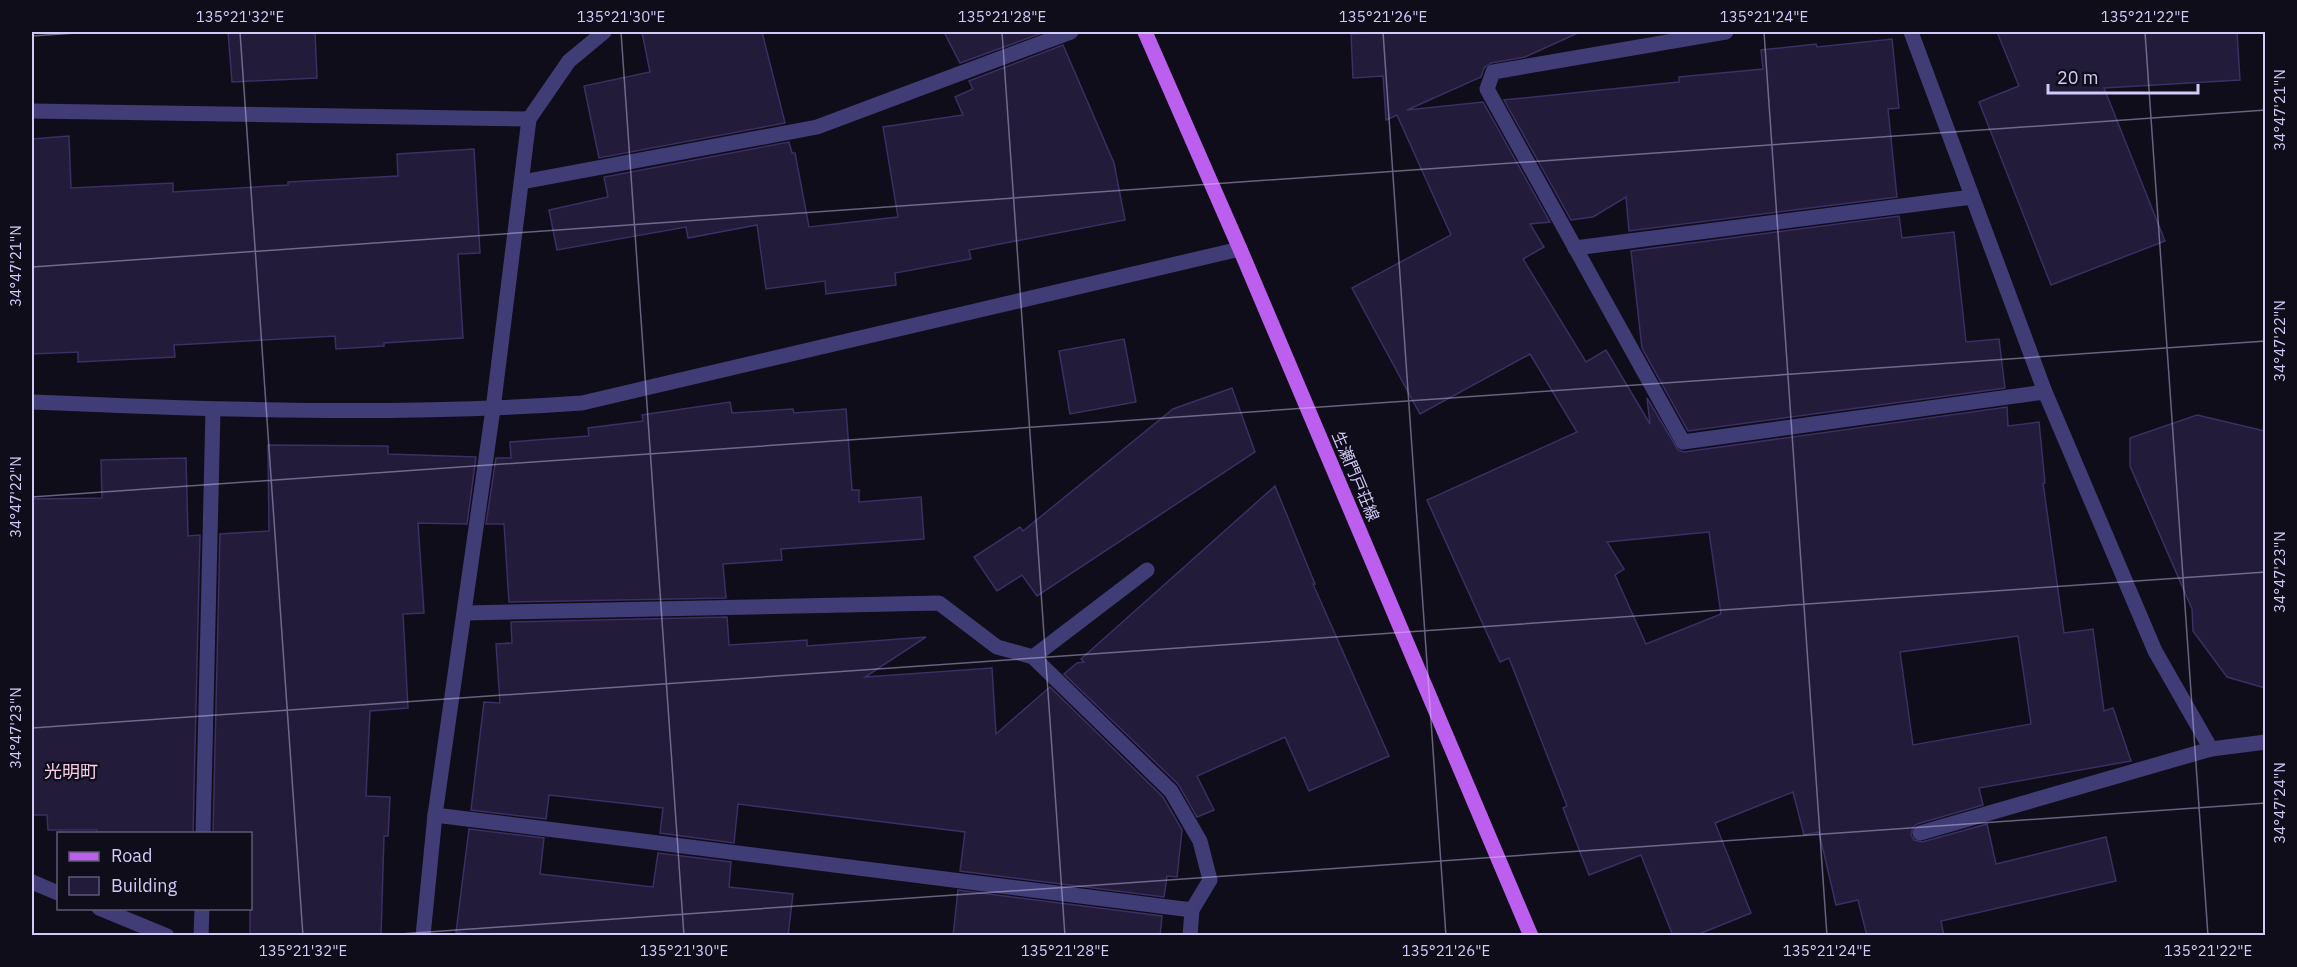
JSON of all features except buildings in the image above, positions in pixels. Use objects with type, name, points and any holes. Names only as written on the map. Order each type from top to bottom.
[{"type":"main road","name":"生瀬門戸荘線","points":[[1145,32],[1240,249],[1532,936]]},
{"type":"street","points":[[423,936],[435,816],[493,409],[529,119],[569,60],[604,32]]},
{"type":"street","points":[[522,182],[818,127],[1071,32]]},
{"type":"street","points":[[1725,32],[1648,38],[1492,72],[1487,89],[1683,442],[2045,392]]},
{"type":"street","points":[[1911,32],[2045,392],[2155,651],[2211,749]]},
{"type":"street","points":[[32,111],[529,119]]},
{"type":"street","points":[[1575,248],[1972,197]]},
{"type":"street","points":[[32,402],[213,410],[493,409],[582,403],[1240,249]]},
{"type":"street","points":[[204,832],[213,410]]},
{"type":"street","points":[[1033,657],[1147,570]]},
{"type":"street","points":[[465,613],[939,603],[997,647],[1033,657],[1171,791],[1200,841],[1210,880],[1192,910],[1190,936]]},
{"type":"street","points":[[1920,833],[2211,749],[2265,742]]},
{"type":"street","points":[[435,816],[1192,910]]},
{"type":"street","points":[[32,882],[57,893]]},
{"type":"street","points":[[102,910],[167,936]]},
{"type":"street","points":[[201,936],[202,910]]},
{"type":"district","name":"光明町","points":[[71,771]]}]
